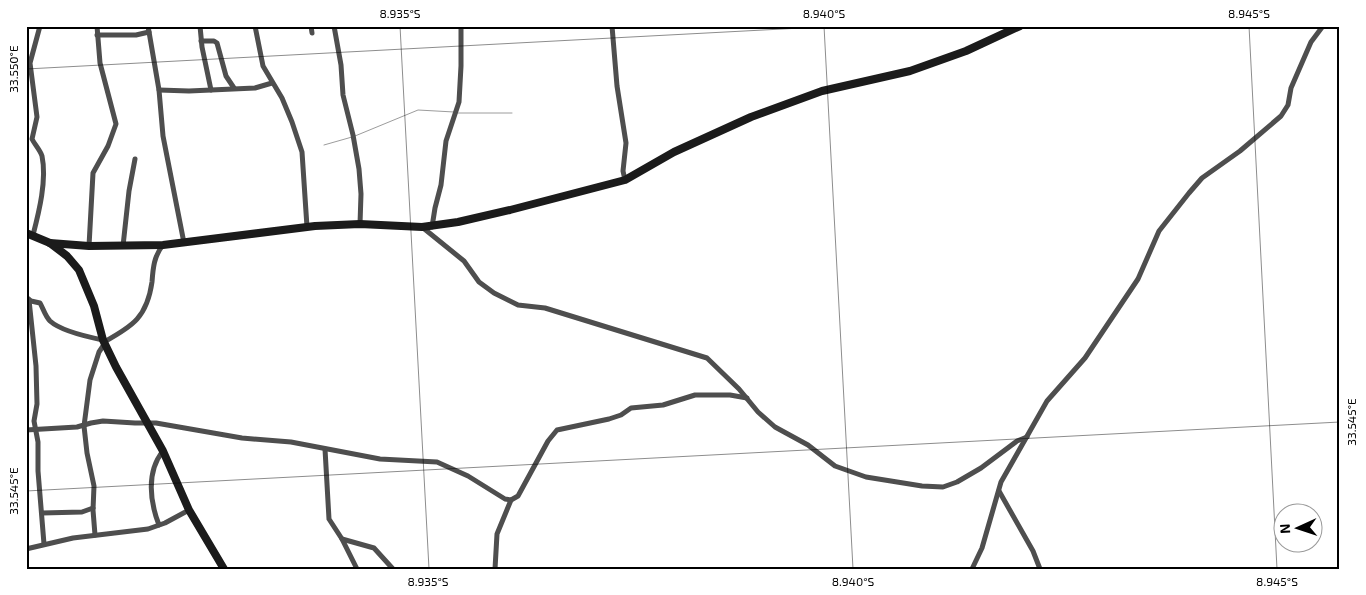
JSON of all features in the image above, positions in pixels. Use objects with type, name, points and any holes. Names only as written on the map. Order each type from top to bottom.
[{"type":"street","points":[[40,26],[30,63],[37,117],[36,129],[29,136],[41,152],[43,167],[40,202],[30,234],[50,243],[67,256],[78,270],[94,306],[104,342],[163,451],[189,510],[224,569]]},
{"type":"street","points":[[89,246],[93,173],[111,140],[116,124],[101,67],[97,26]]},
{"type":"street","points":[[200,26],[201,41],[211,90]]},
{"type":"street","points":[[255,26],[263,66],[282,98],[302,152],[306,228]]},
{"type":"street","points":[[311,26],[312,33]]},
{"type":"street","points":[[334,26],[341,65],[343,95],[355,144],[361,194],[360,224]]},
{"type":"street","points":[[432,226],[441,185],[446,141],[459,102],[461,26]]},
{"type":"street","points":[[612,26],[617,86],[626,143],[622,171],[625,180]]},
{"type":"street","points":[[50,243],[89,246],[163,245],[306,228],[360,224],[422,228],[510,210],[625,180],[682,148],[751,117],[822,91],[910,71],[966,51],[1020,26]]},
{"type":"street","points":[[972,569],[982,548],[1001,482],[1048,401],[1082,363],[1138,279],[1154,239],[1180,203],[1202,178],[1240,151],[1281,116],[1288,104],[1291,88],[1311,42],[1324,26]]},
{"type":"street","points":[[98,35],[136,35],[148,28],[159,90],[163,136],[184,244]]},
{"type":"street","points":[[201,41],[214,41],[217,43],[225,74],[234,88]]},
{"type":"street","points":[[159,90],[189,92],[260,87],[272,83]]},
{"type":"street","points":[[123,246],[129,190],[135,159]]},
{"type":"street","points":[[422,228],[464,261],[479,282],[502,298],[518,305],[545,308],[707,358],[748,398],[758,412],[775,427],[808,446],[835,466],[866,476],[922,486],[943,487],[981,468],[1017,441],[1027,437]]},
{"type":"street","points":[[95,535],[94,482],[88,459],[84,426],[90,380],[104,342],[127,329],[140,316],[150,290],[155,260],[163,245]]},
{"type":"street","points":[[44,544],[38,471],[38,442],[35,430],[36,366],[28,298],[40,303],[48,319],[55,324],[104,342]]},
{"type":"street","points":[[494,569],[497,534],[511,500],[518,496],[556,430],[609,419],[621,415],[631,408],[663,405],[695,395],[730,395],[748,398]]},
{"type":"street","points":[[26,430],[84,426],[103,421],[163,423],[234,437],[290,442],[380,459],[437,462],[468,476],[505,499],[511,500]]},
{"type":"street","points":[[325,449],[329,519],[342,539],[357,569]]},
{"type":"street","points":[[159,525],[153,506],[152,478],[155,463],[163,451]]},
{"type":"street","points":[[999,491],[1033,551],[1040,569]]},
{"type":"street","points":[[42,513],[82,512],[93,508]]},
{"type":"street","points":[[26,549],[67,539],[139,530],[159,525],[189,510]]},
{"type":"street","points":[[342,539],[374,548],[393,569]]},
{"type":"waterway","points":[[355,136],[418,110],[454,112]]},
{"type":"waterway","points":[[458,113],[512,113]]},
{"type":"waterway","points":[[324,145],[352,137]]}]
